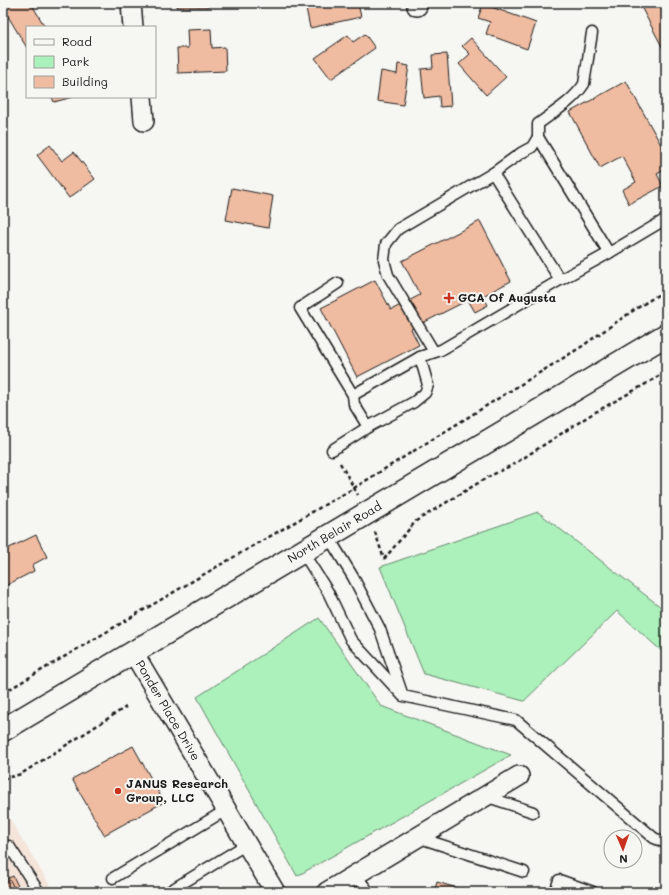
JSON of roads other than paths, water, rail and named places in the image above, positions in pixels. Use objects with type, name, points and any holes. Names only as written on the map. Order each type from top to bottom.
[{"type":"main road","name":"North Belair Road","points":[[3,730],[666,335]]},
{"type":"street","points":[[130,3],[133,26]]},
{"type":"street","points":[[142,98],[144,121]]},
{"type":"street","name":"Ponder Place Drive","points":[[133,652],[275,892]]},
{"type":"street","points":[[327,892],[519,776]]},
{"type":"lane","points":[[434,352],[388,275],[384,260],[386,244],[398,229],[493,173],[532,147],[538,137],[538,124],[572,99],[580,91],[584,84],[592,33]]},
{"type":"lane","points":[[538,137],[609,253]]},
{"type":"lane","points":[[493,173],[560,280]]},
{"type":"lane","points":[[353,395],[420,357],[441,350],[666,219]]},
{"type":"lane","points":[[338,283],[300,308],[353,395],[354,404],[368,427]]},
{"type":"lane","points":[[332,450],[368,427],[414,402],[425,393],[428,385],[420,357]]},
{"type":"lane","points":[[328,536],[354,577],[380,629],[403,696]]},
{"type":"lane","points":[[302,551],[328,592],[351,640],[403,696],[516,720],[654,838],[666,843]]},
{"type":"lane","points":[[486,796],[533,812]]},
{"type":"lane","points":[[112,878],[226,810]]},
{"type":"lane","points":[[417,837],[524,872]]},
{"type":"lane","points":[[168,892],[247,844]]},
{"type":"lane","points":[[3,850],[9,846],[39,892]]},
{"type":"lane","points":[[355,875],[369,892]]},
{"type":"lane","points":[[554,892],[559,880],[593,892]]},
{"type":"place","name":"GCA Of Augusta","points":[[449,298]]},
{"type":"place","name":"JANUS Research Group, LLC","points":[[118,791]]}]
